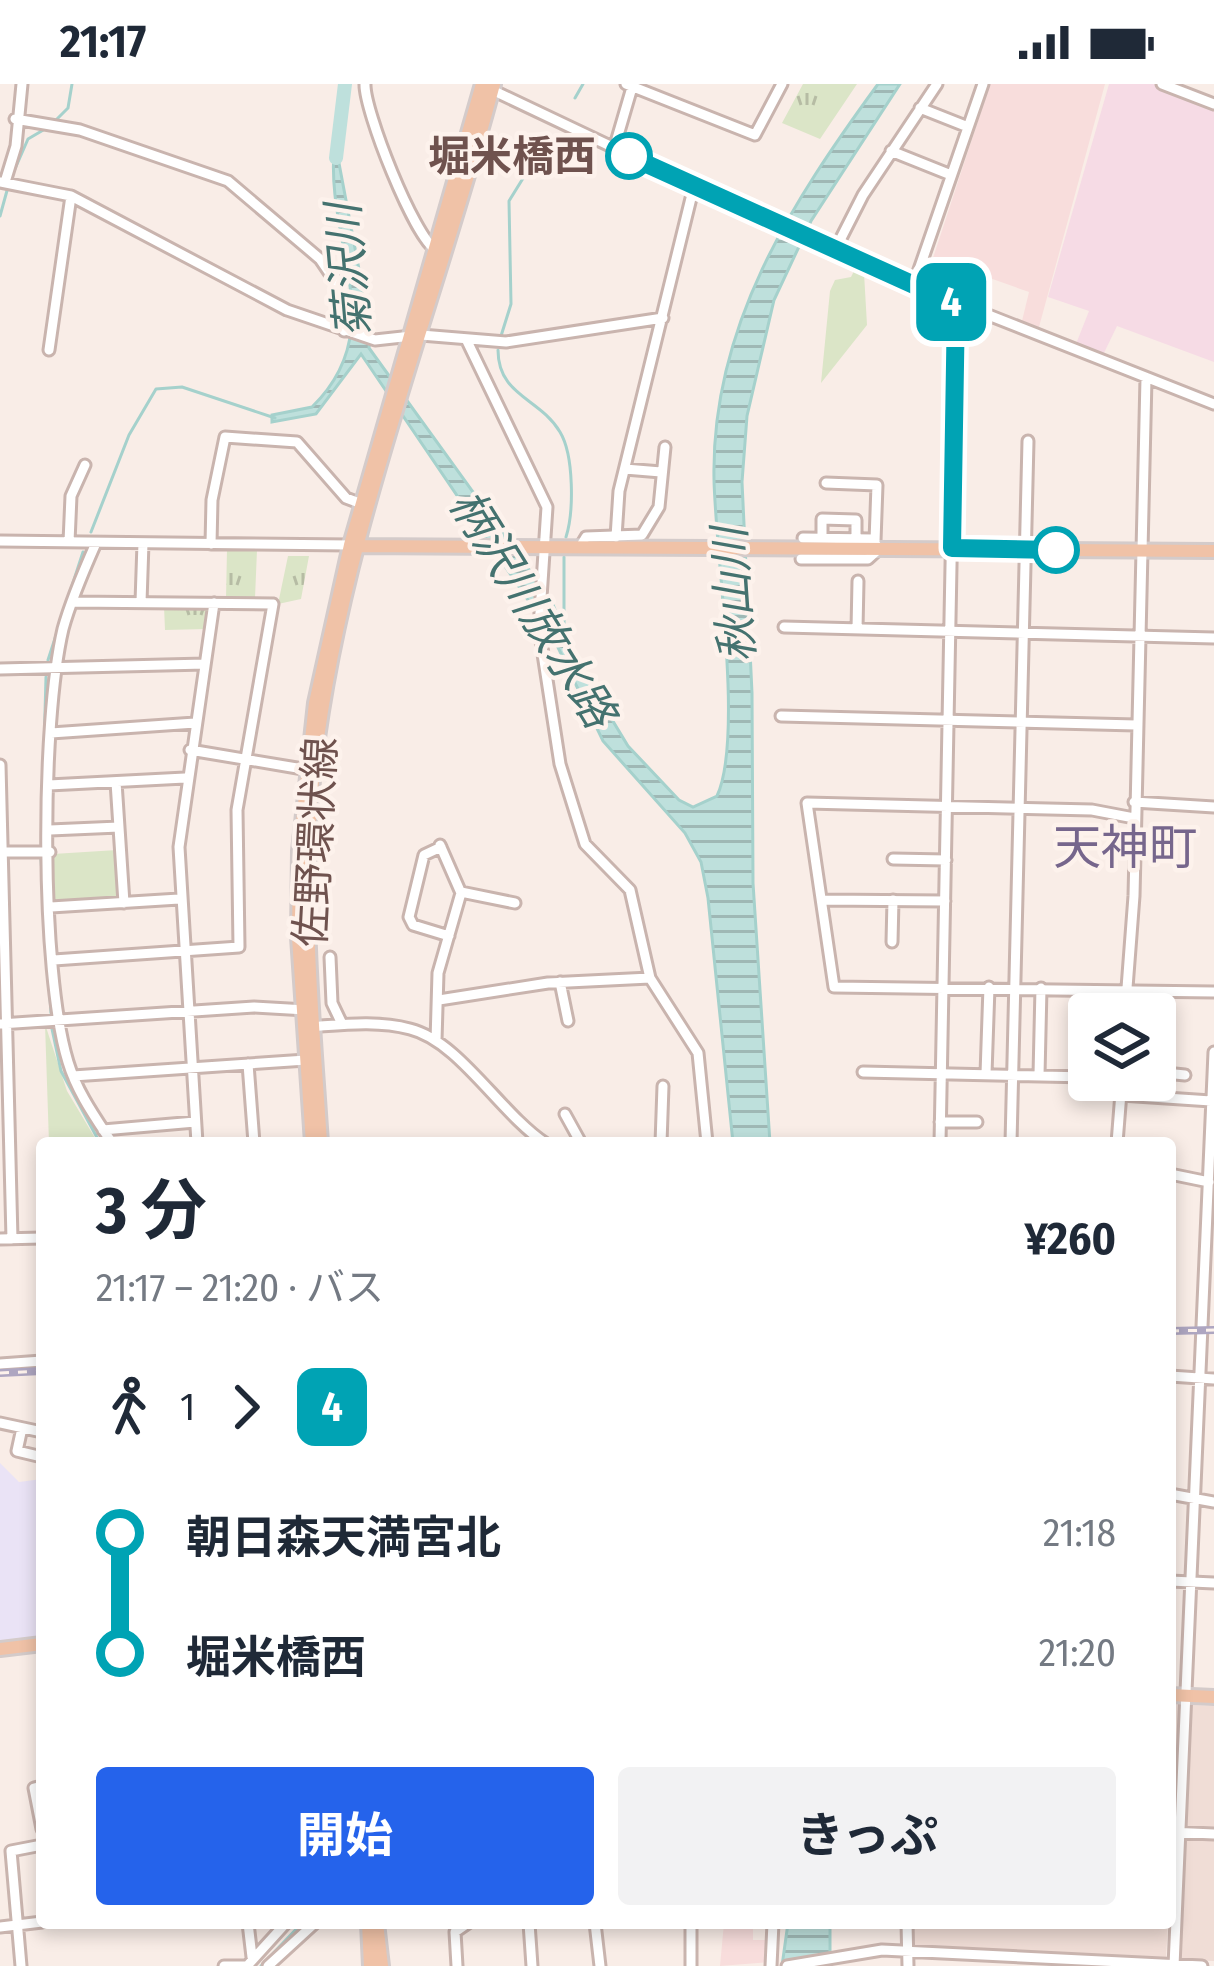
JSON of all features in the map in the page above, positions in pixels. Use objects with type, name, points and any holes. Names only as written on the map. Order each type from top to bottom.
[{"type":"main road","points":[[416,336],[436,250],[486,85]]},
{"type":"main road","points":[[356,546],[362,504],[404,382],[486,85]]},
{"type":"main road","points":[[356,546],[394,413]]},
{"type":"main road","points":[[356,546],[877,545],[1214,551]]},
{"type":"main road","name":"佐野環状線","points":[[317,1137],[307,1010],[310,770],[356,546]]},
{"type":"main road","name":"佐野環状線","points":[[308,1026],[306,1060],[316,1137]]},
{"type":"main road","points":[[0,1649],[36,1646]]},
{"type":"main road","points":[[1176,1695],[1214,1697]]},
{"type":"main road","points":[[368,1929],[370,1966]]},
{"type":"main road","points":[[378,1929],[382,1966]]},
{"type":"street","points":[[22,84],[14,119],[16,146],[3,182],[71,196],[286,310],[371,338],[467,341],[558,336],[663,318]]},
{"type":"street","points":[[365,84],[367,104],[393,164],[401,200],[426,244],[436,250]]},
{"type":"street","points":[[614,148],[630,85],[754,135],[780,87],[765,84]]},
{"type":"street","points":[[834,252],[891,151],[937,84]]},
{"type":"street","points":[[913,287],[983,84]]},
{"type":"street","points":[[1162,84],[1214,104]]},
{"type":"street","points":[[486,85],[913,287],[1214,404]]},
{"type":"street","points":[[920,108],[968,127]]},
{"type":"street","points":[[14,119],[108,138],[228,181],[320,260],[337,284],[349,332]]},
{"type":"street","points":[[891,151],[952,175]]},
{"type":"street","points":[[616,537],[625,469],[694,186]]},
{"type":"street","points":[[49,350],[71,196]]},
{"type":"street","points":[[940,1137],[956,304]]},
{"type":"street","points":[[467,341],[547,507],[539,628],[560,762],[585,844],[629,890],[650,978],[698,1053],[706,1137]]},
{"type":"street","points":[[1126,991],[1146,378]]},
{"type":"street","points":[[211,544],[212,500],[225,437],[296,442],[346,498],[362,504]]},
{"type":"street","points":[[1011,1137],[1028,441]]},
{"type":"street","points":[[580,547],[584,537],[642,536],[658,507],[664,447]]},
{"type":"street","points":[[69,542],[71,496],[85,465]]},
{"type":"street","points":[[625,469],[661,472]]},
{"type":"street","points":[[799,548],[822,538],[856,538],[877,545],[877,485],[826,483]]},
{"type":"street","points":[[822,538],[822,519],[856,520],[856,538]]},
{"type":"street","points":[[0,541],[356,546]]},
{"type":"street","points":[[96,543],[72,602],[56,668],[48,852],[61,1019],[74,1076],[108,1137]]},
{"type":"street","points":[[142,602],[143,543]]},
{"type":"street","points":[[857,629],[858,581]]},
{"type":"street","points":[[54,960],[239,947],[235,840],[274,604],[72,602]]},
{"type":"street","points":[[196,1137],[179,899],[185,778],[214,603]]},
{"type":"street","points":[[784,627],[1214,638]]},
{"type":"street","points":[[0,669],[205,664]]},
{"type":"street","points":[[781,716],[1136,724]]},
{"type":"street","points":[[51,733],[195,723]]},
{"type":"street","points":[[190,750],[310,770]]},
{"type":"street","points":[[0,765],[6,1239],[36,1238]]},
{"type":"street","points":[[50,785],[185,778]]},
{"type":"street","points":[[116,782],[124,903]]},
{"type":"street","points":[[1134,802],[1214,807]]},
{"type":"street","points":[[1134,818],[1092,810],[807,803],[834,987],[1214,992]]},
{"type":"street","points":[[50,830],[119,827]]},
{"type":"street","points":[[436,1041],[438,973],[449,935],[461,892],[440,846],[424,855],[409,917],[413,925],[449,935]]},
{"type":"street","points":[[1,852],[48,852]]},
{"type":"street","points":[[893,859],[946,860]]},
{"type":"street","points":[[461,892],[515,903]]},
{"type":"street","points":[[51,907],[179,899]]},
{"type":"street","points":[[822,900],[945,901]]},
{"type":"street","points":[[892,942],[893,900]]},
{"type":"street","points":[[330,957],[332,1003],[342,1024]]},
{"type":"street","points":[[439,1000],[560,982],[650,978]]},
{"type":"street","points":[[560,982],[568,1021]]},
{"type":"street","points":[[986,1074],[988,987]]},
{"type":"street","points":[[1039,1075],[1041,988]]},
{"type":"street","points":[[3,1023],[188,1011],[307,1010]]},
{"type":"street","points":[[308,1026],[407,1028],[436,1041],[509,1116],[537,1137]]},
{"type":"street","points":[[1176,1821],[1187,1696],[1214,1052]]},
{"type":"street","points":[[74,1076],[306,1060]]},
{"type":"street","points":[[248,1064],[254,1137]]},
{"type":"street","points":[[863,1072],[1068,1076]]},
{"type":"street","points":[[1176,1074],[1186,1075]]},
{"type":"street","points":[[661,1137],[663,1086]]},
{"type":"street","points":[[1176,1099],[1211,1101]]},
{"type":"street","points":[[1117,1137],[1120,1101]]},
{"type":"street","points":[[565,1114],[578,1137]]},
{"type":"street","points":[[103,1130],[195,1122]]},
{"type":"street","points":[[940,1123],[977,1123]]},
{"type":"street","points":[[1176,1175],[1211,1182]]},
{"type":"street","points":[[0,1364],[36,1361]]},
{"type":"street","points":[[1176,1376],[1214,1379]]},
{"type":"street","points":[[0,1423],[36,1431]]},
{"type":"street","points":[[22,1428],[18,1453],[36,1456]]},
{"type":"street","points":[[1176,1495],[1214,1502]]},
{"type":"street","points":[[1176,1582],[1214,1582]]},
{"type":"street","points":[[1176,1832],[1214,1834]]},
{"type":"street","points":[[21,1966],[11,1851],[36,1846]]},
{"type":"street","points":[[0,1927],[36,1923]]},
{"type":"street","points":[[248,1929],[248,1963]]},
{"type":"street","points":[[224,1966],[248,1963],[280,1929]]},
{"type":"street","points":[[268,1966],[308,1929]]},
{"type":"street","points":[[458,1966],[455,1932],[459,1929]]},
{"type":"street","points":[[529,1929],[532,1966]]},
{"type":"street","points":[[596,1929],[600,1966]]},
{"type":"street","points":[[691,1929],[691,1966]]},
{"type":"street","points":[[771,1966],[773,1929]]},
{"type":"street","points":[[907,1929],[908,1966]]},
{"type":"street","points":[[1174,1929],[1174,1965]]},
{"type":"street","points":[[787,1966],[836,1955],[907,1951],[1202,1966]]},
{"type":"shaded area","points":[[990,84],[1105,84],[1039,327],[1022,321],[1029,292],[933,258]]},
{"type":"shaded area","points":[[1109,84],[1153,84],[1214,107],[1214,362],[1117,326],[1103,355],[1076,344],[1089,311],[1048,297]]},
{"type":"shaded area","points":[[0,1463],[19,1482],[36,1480],[36,1639],[0,1642]]},
{"type":"shaded area","points":[[1176,1702],[1182,1703],[1176,1785]]},
{"type":"shaded area","points":[[1192,1705],[1214,1706],[1214,1827],[1187,1826]]},
{"type":"shaded area","points":[[1185,1839],[1214,1840],[1214,1961],[1181,1960]]},
{"type":"shaded area","points":[[723,1929],[753,1929],[753,1940],[772,1940],[769,1962],[720,1966]]},
{"type":"shaded area","points":[[911,1929],[1168,1929],[1166,1958],[910,1946]]},
{"type":"green space","points":[[803,84],[857,84],[820,139],[782,123]]},
{"type":"green space","points":[[855,269],[864,273],[867,325],[821,383],[830,291],[835,280],[851,277]]},
{"type":"green space","points":[[227,549],[257,550],[255,598],[226,599]]},
{"type":"green space","points":[[288,556],[309,556],[301,599],[278,604]]},
{"type":"green space","points":[[164,606],[209,608],[207,629],[165,630]]},
{"type":"green space","points":[[117,850],[117,900],[54,901],[53,854]]},
{"type":"green space","points":[[45,1024],[67,1091],[94,1137],[49,1137]]},
{"type":"water","name":"秋山川","points":[[878,84],[900,84],[811,221],[774,300],[747,416],[742,482],[752,693],[753,883],[770,1137],[732,1137],[708,898],[701,862],[685,833],[603,741],[553,637],[361,354],[316,414],[272,422],[272,415],[312,407],[336,377],[348,346],[352,314],[337,214],[335,142],[371,333],[369,348],[551,600],[576,660],[628,746],[679,800],[693,807],[717,796],[728,732],[714,479],[726,370],[762,269],[815,175]]},
{"type":"water","points":[[787,1929],[830,1929],[830,1966],[782,1966]]},
{"type":"waterway","points":[[53,123],[68,108],[72,84]]},
{"type":"waterway","name":"菊沢川","points":[[336,158],[345,84]]},
{"type":"waterway","points":[[575,98],[583,84]]},
{"type":"waterway","points":[[11,178],[28,139],[45,129]]},
{"type":"waterway","points":[[501,336],[511,304],[509,201],[543,146]]},
{"type":"waterway","points":[[0,216],[8,187]]},
{"type":"waterway","points":[[498,350],[512,387],[552,421],[565,442],[571,484],[566,537]]},
{"type":"waterway","name":"菊沢川","points":[[91,532],[129,435],[156,389],[182,387],[275,418]]},
{"type":"waterway","name":"菊沢川","points":[[48,660],[83,552]]},
{"type":"waterway","name":"柄沢川放水路","points":[[564,557],[564,633]]},
{"type":"waterway","name":"菊沢川","points":[[46,677],[41,859],[51,1013]]},
{"type":"waterway","name":"菊沢川","points":[[52,1029],[61,1071],[97,1137]]},
{"type":"waterway","name":"菊沢川","points":[[261,1966],[296,1929]]},
{"type":"railway","points":[[1176,1331],[1214,1330]]},
{"type":"railway","points":[[0,1373],[36,1371]]},
{"type":"bus line","name":"4","points":[[629,156],[956,304],[952,548],[1056,550]]},
{"type":"place","name":"堀米橋西","points":[[629,156]]},
{"type":"district","name":"天神町","points":[[1125,847]]}]
